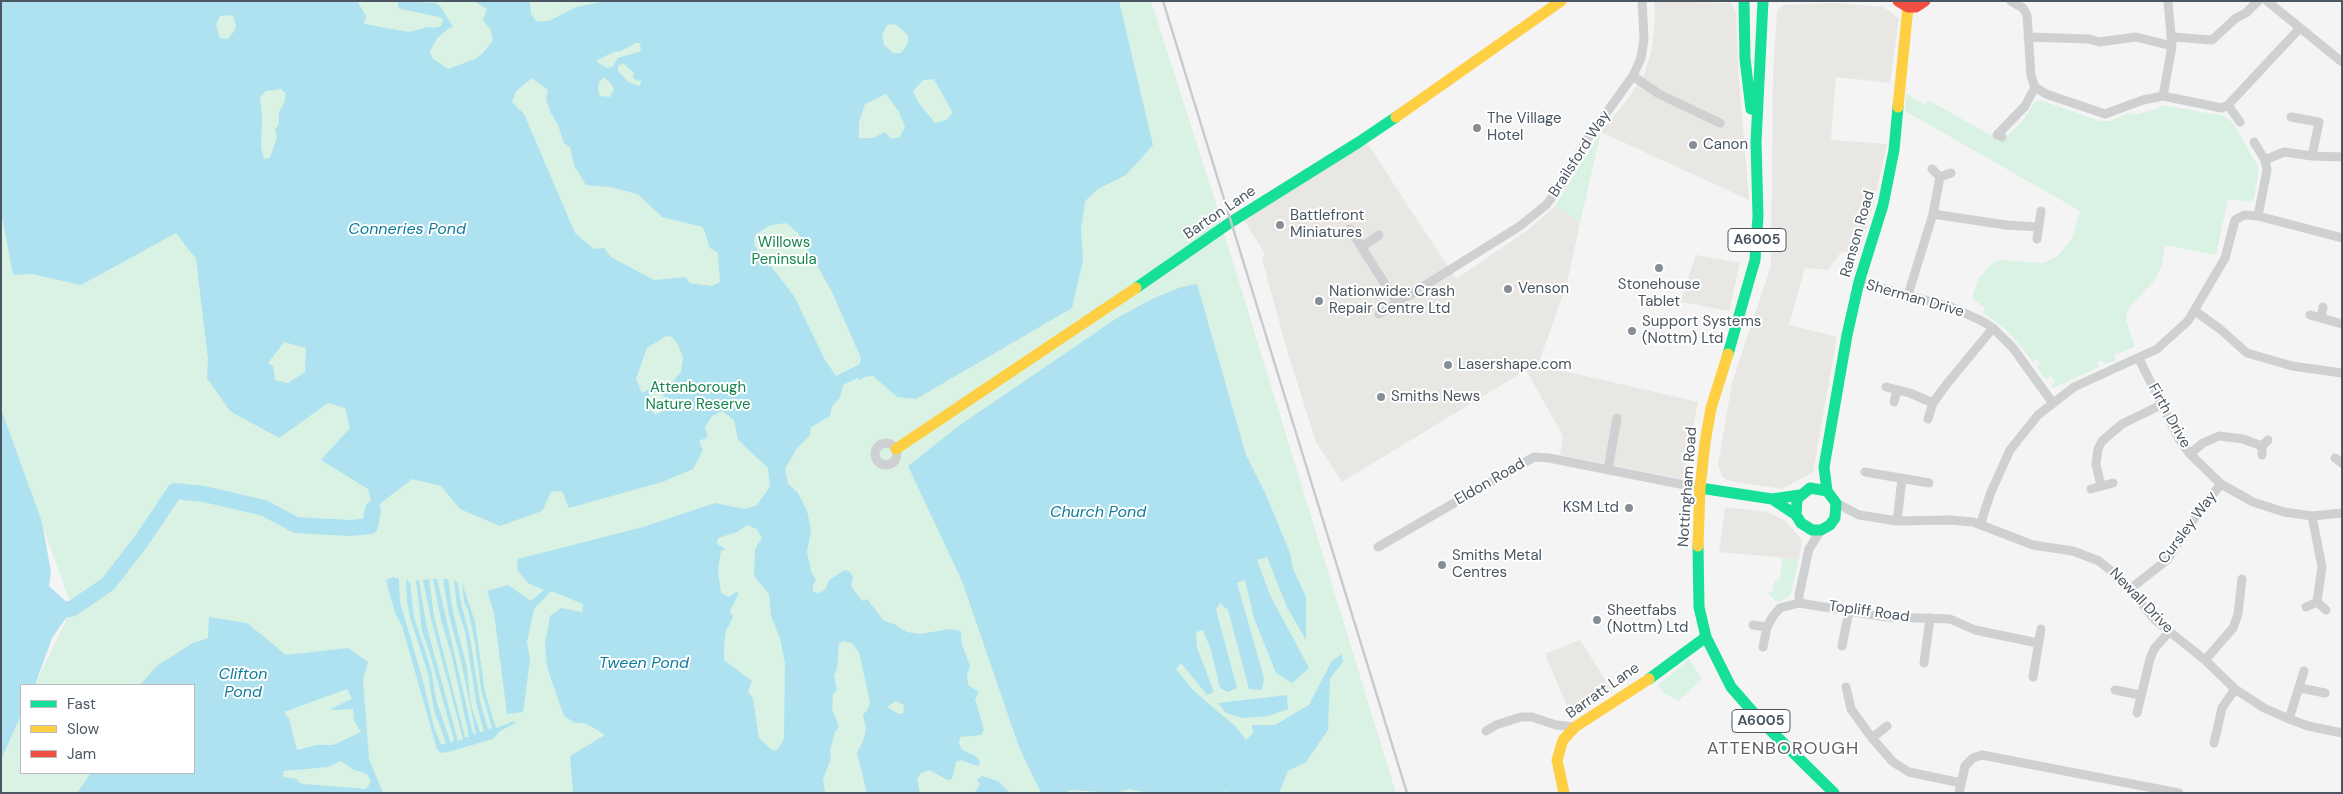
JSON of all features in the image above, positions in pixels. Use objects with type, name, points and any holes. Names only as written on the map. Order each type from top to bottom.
[{"type":"street","name":"Barton Lane","points":[[896,449],[1054,344],[1231,222],[1359,142],[1561,1]]},
{"type":"street","name":"Brailsford Way","points":[[1379,314],[1520,226],[1546,205],[1562,184],[1588,138],[1633,76],[1643,50],[1642,1]]},
{"type":"street","name":"Nottingham Road","points":[[1744,1],[1745,59],[1756,142]]},
{"type":"street","name":"Nottingham Road","points":[[1763,1],[1756,142],[1758,216],[1755,260],[1743,306],[1711,408],[1700,488],[1699,607],[1706,637],[1722,672],[1736,695],[1834,793]]},
{"type":"street","name":"Ranson Road","points":[[1836,502],[1827,490],[1824,467],[1858,282],[1883,205],[1894,150],[1903,4],[1916,7],[1924,1]]},
{"type":"street","points":[[2014,1],[2026,12],[2031,76],[2035,86],[2046,94],[2104,114],[2130,104],[2163,96],[2218,108],[2228,105],[2299,29]]},
{"type":"street","points":[[2163,96],[2172,41],[2168,1]]},
{"type":"street","points":[[2028,37],[2089,39],[2099,42],[2136,37],[2172,41],[2212,40],[2258,1]]},
{"type":"street","points":[[2267,1],[2299,29],[2342,62]]},
{"type":"street","points":[[1633,76],[1658,94],[1720,123]]},
{"type":"street","points":[[2002,137],[1997,135],[2025,106],[2035,86]]},
{"type":"street","points":[[2228,105],[2240,122]]},
{"type":"street","points":[[2291,117],[2319,122],[2312,156]]},
{"type":"street","points":[[2254,142],[2265,160],[2267,170],[2258,216]]},
{"type":"street","points":[[2265,160],[2282,152],[2342,157]]},
{"type":"street","points":[[1932,169],[1940,177]]},
{"type":"street","points":[[1940,177],[1951,173]]},
{"type":"street","points":[[1908,295],[1933,214],[1940,177]]},
{"type":"street","points":[[2037,239],[2041,211]]},
{"type":"street","points":[[1933,214],[2006,225],[2039,227]]},
{"type":"street","points":[[1980,525],[1991,492],[2010,450],[2025,429],[2052,402],[2074,387],[2139,359],[2168,340],[2195,311],[2225,258],[2235,220],[2244,215],[2258,216],[2342,238]]},
{"type":"street","points":[[1350,229],[1397,303]]},
{"type":"street","points":[[1362,246],[1379,235]]},
{"type":"street","name":"Sherman Drive","points":[[1858,282],[1960,310],[1993,328],[2013,348],[2052,402]]},
{"type":"street","points":[[2321,318],[2323,307]]},
{"type":"street","points":[[2195,311],[2220,329],[2247,353],[2278,363],[2341,371]]},
{"type":"street","points":[[2310,315],[2342,324]]},
{"type":"street","points":[[1928,419],[1933,403],[1951,378],[1993,328]]},
{"type":"street","name":"Firth Drive","points":[[2139,359],[2175,433],[2190,454],[2221,484],[2264,506],[2312,516],[2342,513]]},
{"type":"street","points":[[1886,387],[1933,403]]},
{"type":"street","points":[[1894,402],[1897,390]]},
{"type":"street","points":[[2101,486],[2096,464],[2098,449],[2102,441],[2122,424],[2161,405]]},
{"type":"street","points":[[1608,470],[1618,418]]},
{"type":"street","points":[[2190,454],[2203,443],[2219,436],[2243,439],[2264,447]]},
{"type":"street","name":"Eldon Road","points":[[1378,547],[1534,457],[1549,458],[1700,488]]},
{"type":"street","name":"Ranson Road","points":[[1796,515],[1795,506],[1824,467]]},
{"type":"street","points":[[1865,472],[1929,484]]},
{"type":"street","points":[[1897,522],[1902,479]]},
{"type":"street","points":[[2091,489],[2112,483]]},
{"type":"street","name":"Cursley Way","points":[[2130,589],[2167,560],[2195,518],[2221,484]]},
{"type":"street","points":[[1700,488],[1772,499],[1819,488],[1827,490]]},
{"type":"street","points":[[1772,499],[1796,515],[1800,524],[1806,528],[1821,530]]},
{"type":"street","points":[[1799,604],[1799,595],[1809,549],[1821,530],[1830,525],[1835,518],[1836,502]]},
{"type":"street","name":"Newall Drive","points":[[1836,502],[1859,515]]},
{"type":"street","name":"Newall Drive","points":[[1835,518],[1859,515],[1897,522],[1949,520],[1980,525],[2034,545],[2085,555],[2114,572],[2155,620],[2205,660],[2235,689],[2264,708],[2289,719],[2308,726],[2342,733]]},
{"type":"street","points":[[2312,516],[2322,567],[2317,602]]},
{"type":"street","points":[[1806,528],[1809,549]]},
{"type":"street","points":[[2205,660],[2230,633],[2235,624],[2242,579]]},
{"type":"street","points":[[2306,607],[2317,602]]},
{"type":"street","points":[[2317,602],[2326,610]]},
{"type":"street","name":"Topliff Road","points":[[1763,647],[1767,627],[1780,608],[1799,604],[1886,618],[1950,619],[1975,630],[2038,643]]},
{"type":"street","points":[[1842,646],[1849,611]]},
{"type":"street","points":[[1924,663],[1930,618]]},
{"type":"street","points":[[1753,624],[1767,627]]},
{"type":"street","points":[[2033,677],[2041,629]]},
{"type":"street","points":[[2137,713],[2150,659],[2154,649],[2169,632]]},
{"type":"street","name":"Barratt Lane","points":[[1564,793],[1557,760],[1558,749],[1563,740],[1575,727],[1624,697],[1706,637]]},
{"type":"street","points":[[2289,719],[2304,671]]},
{"type":"street","points":[[1846,687],[1851,709],[1872,738],[1893,762],[1905,771],[1961,783]]},
{"type":"street","points":[[2300,688],[2325,693]]},
{"type":"street","points":[[2214,743],[2222,708],[2235,689]]},
{"type":"street","points":[[2115,690],[2140,695]]},
{"type":"street","points":[[1486,731],[1496,725],[1521,717],[1575,727]]},
{"type":"street","points":[[1556,725],[1563,740]]},
{"type":"street","points":[[1872,738],[1887,726]]},
{"type":"street","points":[[2218,726],[2228,729]]},
{"type":"street","points":[[1959,793],[1968,762],[1977,756],[1988,755],[2179,793]]},
{"type":"shaded area","points":[[1654,1],[1731,3],[1736,12],[1738,67],[1749,200],[1601,132],[1627,100],[1645,73],[1652,48],[1655,20]]},
{"type":"shaded area","points":[[1836,3],[1884,7],[1899,19],[1890,83],[1836,77],[1831,140],[1887,144],[1874,203],[1859,254],[1841,252],[1828,270],[1805,268],[1789,325],[1837,337],[1813,472],[1782,489],[1730,481],[1723,478],[1718,465],[1732,383],[1771,266],[1773,73],[1777,11],[1783,5]]},
{"type":"shaded area","points":[[1367,143],[1456,279],[1528,230],[1555,206],[1580,223],[1567,283],[1538,365],[1698,402],[1683,479],[1560,455],[1563,436],[1526,370],[1342,482],[1316,442],[1288,354],[1262,259],[1265,254],[1244,220]]},
{"type":"shaded area","points":[[1696,255],[1740,263],[1729,311],[1680,302]]},
{"type":"shaded area","points":[[1725,507],[1768,512],[1785,521],[1802,540],[1799,559],[1719,552]]},
{"type":"shaded area","points":[[1580,640],[1613,692],[1572,718],[1545,654]]},
{"type":"green space","name":"Attenborough Nature Reserve","points":[[1,1],[1151,1],[1222,221],[1217,225],[1225,236],[1396,793],[1,793],[1,760],[20,717],[20,774],[195,774],[195,684],[35,684],[72,608],[1,409]]},
{"type":"green space","points":[[1906,93],[1925,105],[1928,100],[2001,141],[2021,123],[2035,102],[2040,100],[2099,121],[2110,121],[2128,113],[2133,115],[2157,109],[2161,105],[2224,116],[2233,123],[2259,168],[2254,198],[2251,202],[2228,199],[2216,255],[2165,245],[2161,268],[2154,281],[2130,306],[2127,313],[2126,320],[2135,347],[2114,355],[2116,360],[2105,364],[2101,360],[2098,362],[2099,367],[2053,388],[2051,386],[2055,382],[2051,376],[2046,380],[2037,367],[2040,363],[2037,359],[2033,362],[2009,332],[1984,313],[1985,308],[1972,298],[1978,279],[1993,263],[2000,260],[2043,263],[2058,256],[2072,238],[2080,211],[1905,111]]},
{"type":"green space","points":[[1601,132],[1580,223],[1555,206]]},
{"type":"green space","points":[[1783,558],[1799,559],[1791,594],[1777,602],[1767,592],[1772,593],[1775,580],[1779,580]]},
{"type":"green space","points":[[1689,659],[1702,679],[1678,701],[1663,692],[1658,685]]},
{"type":"water","name":"Conneries Pond","points":[[1,1],[357,1],[366,16],[364,24],[409,32],[441,26],[443,20],[440,17],[401,9],[398,7],[398,1],[435,3],[440,6],[453,27],[437,38],[430,52],[432,58],[448,69],[475,59],[483,53],[493,40],[491,30],[483,20],[487,9],[474,1],[527,1],[530,3],[531,14],[536,21],[541,22],[551,20],[576,7],[605,1],[1119,1],[1153,145],[1126,175],[1098,189],[1085,201],[1081,230],[1083,260],[1072,308],[916,399],[897,397],[873,376],[864,377],[861,380],[857,378],[843,385],[840,398],[832,406],[830,416],[811,427],[810,435],[797,448],[785,469],[788,484],[798,493],[807,511],[811,530],[807,552],[811,571],[816,580],[813,585],[813,592],[819,593],[825,590],[829,580],[845,570],[850,572],[853,578],[851,586],[862,601],[867,599],[884,621],[894,624],[907,632],[920,634],[949,629],[961,631],[962,645],[970,666],[967,675],[968,685],[979,692],[975,699],[984,730],[981,735],[960,737],[959,743],[961,749],[977,757],[980,763],[978,766],[960,760],[956,762],[952,779],[948,780],[929,770],[920,774],[917,779],[920,793],[867,793],[857,753],[864,739],[866,728],[863,715],[868,709],[870,702],[859,652],[852,643],[844,641],[839,643],[837,668],[834,676],[837,690],[833,694],[832,709],[839,727],[835,732],[830,751],[831,758],[823,779],[825,793],[573,793],[570,756],[605,735],[585,723],[575,723],[564,716],[547,667],[545,644],[550,616],[561,608],[582,612],[583,604],[551,591],[534,609],[527,642],[530,660],[523,712],[507,714],[494,613],[487,591],[508,585],[531,601],[544,590],[528,583],[517,570],[518,559],[643,527],[715,503],[744,509],[757,505],[770,487],[768,468],[738,440],[734,420],[722,411],[712,416],[705,427],[708,437],[699,441],[703,450],[693,469],[662,482],[569,508],[562,491],[551,492],[542,511],[500,526],[460,509],[441,486],[412,479],[373,509],[368,489],[321,460],[350,428],[345,408],[328,403],[279,438],[230,411],[207,378],[208,359],[196,259],[176,233],[81,285],[32,274],[13,275],[1,211]],"holes":[[[233,15],[236,25],[235,30],[228,39],[220,38],[216,25],[220,16]],[[895,24],[908,35],[908,43],[901,53],[893,53],[884,45],[882,35],[887,25]],[[636,43],[640,43],[641,51],[618,58],[613,66],[607,68],[597,62],[597,60]],[[623,63],[634,73],[633,78],[638,81],[641,80],[640,86],[628,82],[618,71],[618,66]],[[604,77],[614,90],[610,97],[600,96],[599,82]],[[532,78],[548,90],[546,99],[550,111],[558,125],[564,143],[570,147],[574,165],[586,185],[610,187],[638,194],[662,217],[703,227],[710,248],[718,253],[720,282],[712,286],[690,283],[685,277],[654,280],[611,257],[604,248],[594,249],[575,233],[524,114],[512,102],[516,91]],[[934,79],[953,113],[946,120],[935,123],[918,102],[913,91],[923,80]],[[281,89],[286,94],[279,112],[279,124],[275,130],[277,137],[270,158],[264,159],[261,148],[262,117],[260,97],[266,91]],[[886,94],[899,112],[905,127],[900,137],[891,139],[885,132],[873,138],[859,138],[859,122],[865,104]],[[786,223],[798,233],[832,292],[861,358],[860,364],[836,376],[825,360],[794,296],[762,257],[755,246],[754,239],[756,234],[771,225]],[[666,336],[672,337],[683,357],[681,372],[669,386],[663,387],[655,379],[649,389],[642,393],[636,379],[647,348]],[[284,342],[306,348],[305,372],[288,383],[275,380],[273,366],[268,363]],[[658,391],[663,394],[666,408],[660,413],[655,414],[650,410],[649,394]],[[747,525],[757,529],[762,538],[755,549],[754,576],[769,594],[771,616],[780,638],[785,663],[784,739],[778,749],[773,751],[759,738],[753,699],[748,691],[752,681],[724,660],[726,630],[733,618],[730,611],[739,593],[736,592],[729,597],[721,593],[718,570],[721,551],[726,549],[717,544],[718,538],[737,532]],[[896,701],[904,705],[903,713],[899,714],[887,707]]]},
{"type":"water","name":"Church Pond","points":[[1197,284],[1246,455],[1266,495],[1290,553],[1293,569],[1306,597],[1306,640],[1287,607],[1267,557],[1257,560],[1270,595],[1309,668],[1292,683],[1276,673],[1254,618],[1245,580],[1237,583],[1264,678],[1262,690],[1249,689],[1228,610],[1220,603],[1216,610],[1237,688],[1228,692],[1220,688],[1211,650],[1203,630],[1196,632],[1197,648],[1214,692],[1207,695],[1181,663],[1176,669],[1194,691],[1235,726],[1246,740],[1253,733],[1252,725],[1275,725],[1309,705],[1331,662],[1342,654],[1343,662],[1330,678],[1328,730],[1306,762],[1288,771],[1279,793],[1228,793],[1227,791],[1220,793],[1148,793],[1129,789],[1116,793],[1071,790],[1064,793],[1041,793],[1019,747],[962,581],[908,466],[960,425],[1117,318],[1150,300],[1181,287]]},
{"type":"water","points":[[1,409],[42,522],[51,572],[49,586],[73,608],[52,638],[35,684],[20,684],[20,717],[1,760]]},
{"type":"water","points":[[393,577],[399,579],[400,602],[434,727],[441,745],[446,743],[434,710],[428,674],[410,617],[407,603],[406,579],[410,583],[414,617],[431,669],[436,700],[451,743],[454,740],[422,631],[416,580],[419,581],[427,628],[458,741],[463,739],[431,619],[423,580],[429,579],[434,616],[465,737],[469,737],[433,579],[437,579],[473,734],[476,734],[461,661],[449,615],[443,579],[448,579],[453,612],[467,668],[471,705],[480,732],[484,731],[477,707],[465,631],[457,607],[454,579],[458,584],[470,638],[480,701],[488,729],[492,728],[481,689],[475,643],[468,610],[464,602],[462,583],[475,622],[485,693],[496,728],[514,721],[516,723],[500,731],[493,739],[448,752],[441,753],[437,749],[402,626],[395,613],[386,580]]},
{"type":"water","name":"Clifton Pond","points":[[209,617],[247,623],[286,655],[348,648],[368,662],[363,680],[369,759],[383,793],[77,793],[90,774],[195,774],[195,684],[141,684],[158,665],[193,643],[208,638]],"holes":[[[347,689],[352,699],[330,709],[353,709],[354,720],[361,732],[333,745],[317,745],[297,750],[289,719],[284,712]],[[341,761],[352,769],[367,774],[371,782],[366,789],[304,784],[299,783],[297,779],[283,777],[284,771],[328,767]]]},
{"type":"water","points":[[1287,695],[1288,709],[1268,716],[1243,718],[1226,713],[1218,703]]},
{"type":"water","points":[[982,776],[998,781],[1010,793],[975,793],[980,784],[977,780]]},
{"type":"waterway","points":[[52,613],[73,608],[108,584],[142,540],[175,491],[204,494],[264,508],[296,525],[351,528],[370,526],[373,509]]},
{"type":"railway","points":[[1163,1],[1407,793]]},
{"type":"traffic: fast","points":[[1744,1],[1745,59],[1751,109]]},
{"type":"traffic: fast","points":[[1728,354],[1755,260],[1758,216],[1756,142],[1763,1]]},
{"type":"traffic: fast","points":[[1827,491],[1824,467],[1847,335],[1859,282],[1883,205],[1894,150],[1898,107]]},
{"type":"traffic: fast","points":[[1136,288],[1231,222],[1396,117]]},
{"type":"traffic: fast","points":[[1700,488],[1772,499],[1800,495]]},
{"type":"traffic: fast","points":[[1772,499],[1796,515],[1801,523],[1812,530],[1821,530],[1830,525],[1835,518],[1836,503],[1827,491],[1810,488],[1797,499],[1796,515]]},
{"type":"traffic: fast","points":[[1698,546],[1699,607],[1706,637],[1731,687],[1760,720],[1834,793]]},
{"type":"traffic: fast","points":[[1649,679],[1706,637]]},
{"type":"traffic: slow","points":[[1396,117],[1561,1]]},
{"type":"traffic: slow","points":[[1898,107],[1908,7]]},
{"type":"traffic: slow","points":[[896,449],[1136,288]]},
{"type":"traffic: slow","points":[[1698,546],[1700,488],[1705,443],[1711,408],[1728,354]]},
{"type":"traffic: slow","points":[[1564,793],[1557,760],[1563,740],[1575,727],[1649,679]]},
{"type":"traffic: jam","points":[[1898,1],[1908,7],[1916,7],[1925,1]]},
{"type":"place","name":"The Village Hotel","points":[[1477,128]]},
{"type":"place","name":"Canon","points":[[1693,145]]},
{"type":"place","name":"Battlefront Miniatures","points":[[1280,225]]},
{"type":"place","name":"Stonehouse Tablet","points":[[1659,268]]},
{"type":"place","name":"Venson","points":[[1508,289]]},
{"type":"place","name":"Nationwide: Crash Repair Centre Ltd","points":[[1319,301]]},
{"type":"place","name":"Support Systems (Nottm) Ltd","points":[[1632,331]]},
{"type":"place","name":"Lasershape.com","points":[[1448,365]]},
{"type":"place","name":"Smiths News","points":[[1381,397]]},
{"type":"place","name":"KSM Ltd","points":[[1629,508]]},
{"type":"place","name":"Smiths Metal Centres","points":[[1442,565]]},
{"type":"place","name":"Sheetfabs (Nottm) Ltd","points":[[1597,620]]},
{"type":"district","name":"ATTENBOROUGH","points":[[1783,749]]},
{"type":"park label","name":"Willows Peninsula","points":[[784,252]]},
{"type":"water label","name":"Tween Pond","points":[[644,664]]}]
